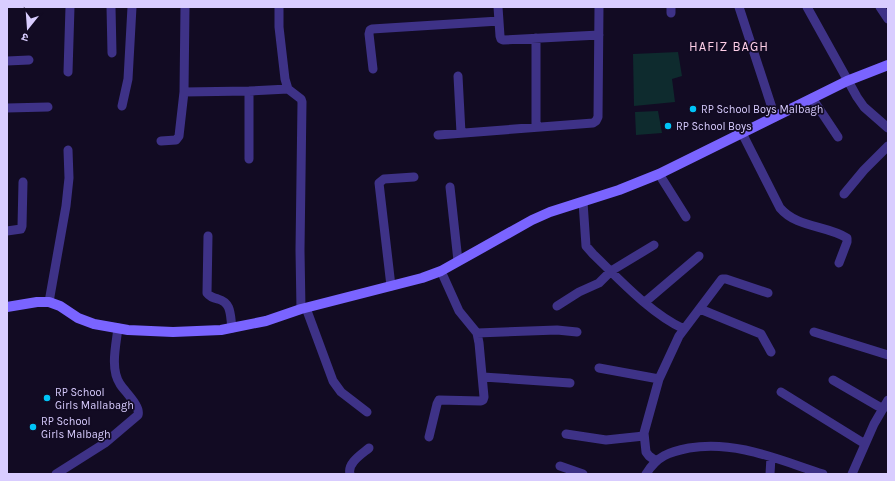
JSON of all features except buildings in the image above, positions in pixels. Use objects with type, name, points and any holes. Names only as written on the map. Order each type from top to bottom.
[{"type":"street","points":[[68,72],[70,7]]},
{"type":"street","points":[[111,7],[112,52]]},
{"type":"street","points":[[122,106],[128,79],[132,7]]},
{"type":"street","points":[[161,141],[176,140],[179,136],[184,92],[185,7]]},
{"type":"street","points":[[279,7],[280,41],[285,79],[288,88],[301,99],[302,107],[300,250],[303,308],[333,381],[341,392],[367,412]]},
{"type":"street","points":[[498,7],[500,36],[503,40],[599,35]]},
{"type":"street","points":[[438,135],[593,123],[596,121],[598,117],[599,7]]},
{"type":"street","points":[[739,7],[775,117]]},
{"type":"street","points":[[807,7],[847,81],[864,107],[888,128]]},
{"type":"street","points":[[880,7],[888,18]]},
{"type":"street","points":[[373,69],[369,34],[370,30],[372,29],[499,21]]},
{"type":"street","points":[[536,38],[536,128]]},
{"type":"street","points":[[7,61],[29,60]]},
{"type":"street","points":[[7,307],[49,302],[60,306],[78,318],[94,324],[118,328],[173,332],[220,330],[266,321],[303,308],[422,278],[441,271],[532,220],[550,212],[619,190],[659,174],[847,81],[888,65]]},
{"type":"street","points":[[458,76],[461,133]]},
{"type":"street","points":[[184,92],[249,91],[288,88]]},
{"type":"street","points":[[249,91],[249,159]]},
{"type":"street","points":[[812,98],[838,137]]},
{"type":"street","points":[[7,108],[48,107]]},
{"type":"street","points":[[742,133],[780,208],[785,214],[847,238],[847,242],[839,263]]},
{"type":"street","points":[[844,194],[864,170],[888,146]]},
{"type":"street","points":[[49,302],[66,206],[69,178],[68,150]]},
{"type":"street","points":[[659,174],[686,217]]},
{"type":"street","points":[[391,286],[379,183],[384,179],[414,177]]},
{"type":"street","points":[[7,230],[17,231],[21,229],[22,226],[23,182]]},
{"type":"street","points":[[450,187],[458,261]]},
{"type":"street","points":[[583,202],[586,246],[611,271],[662,317],[684,329]]},
{"type":"street","points":[[208,236],[207,293],[228,305],[232,328]]},
{"type":"street","points":[[557,306],[579,292],[599,283],[611,271],[654,245]]},
{"type":"street","points":[[645,302],[699,256]]},
{"type":"street","points":[[429,437],[437,402],[442,400],[481,401],[484,397],[480,343],[477,333],[459,311],[441,271]]},
{"type":"street","points":[[656,461],[646,452],[644,433],[659,379],[679,336],[722,279],[726,278],[768,294]]},
{"type":"street","points":[[700,309],[761,334],[771,352]]},
{"type":"street","points":[[56,474],[105,443],[138,415],[138,409],[119,383],[115,374],[115,351],[118,328]]},
{"type":"street","points":[[477,333],[557,330],[577,332]]},
{"type":"street","points":[[814,332],[888,354]]},
{"type":"street","points":[[599,368],[659,379]]},
{"type":"street","points":[[483,377],[570,382]]},
{"type":"street","points":[[833,380],[883,409]]},
{"type":"street","points":[[781,392],[865,444]]},
{"type":"street","points":[[852,474],[874,424],[888,400]]},
{"type":"street","points":[[566,434],[606,440],[644,436]]},
{"type":"street","points":[[646,474],[656,461],[664,455],[674,451],[697,447],[718,446],[736,447],[755,451],[823,474]]},
{"type":"street","points":[[350,474],[348,470],[350,465],[369,448]]},
{"type":"street","points":[[770,474],[771,457]]},
{"type":"street","points":[[560,466],[583,474]]},
{"type":"green space","points":[[678,52],[682,76],[672,79],[675,102],[634,106],[633,54]]},
{"type":"green space","points":[[658,111],[662,133],[636,135],[635,112]]},
{"type":"place","name":"RP School Boys Malbagh","points":[[693,109]]},
{"type":"place","name":"RP School Boys","points":[[668,126]]},
{"type":"place","name":"RP School Girls Mallabagh","points":[[47,398]]},
{"type":"place","name":"RP School Girls Malbagh","points":[[33,427]]},
{"type":"district","name":"HAFIZ BAGH","points":[[729,46]]}]
